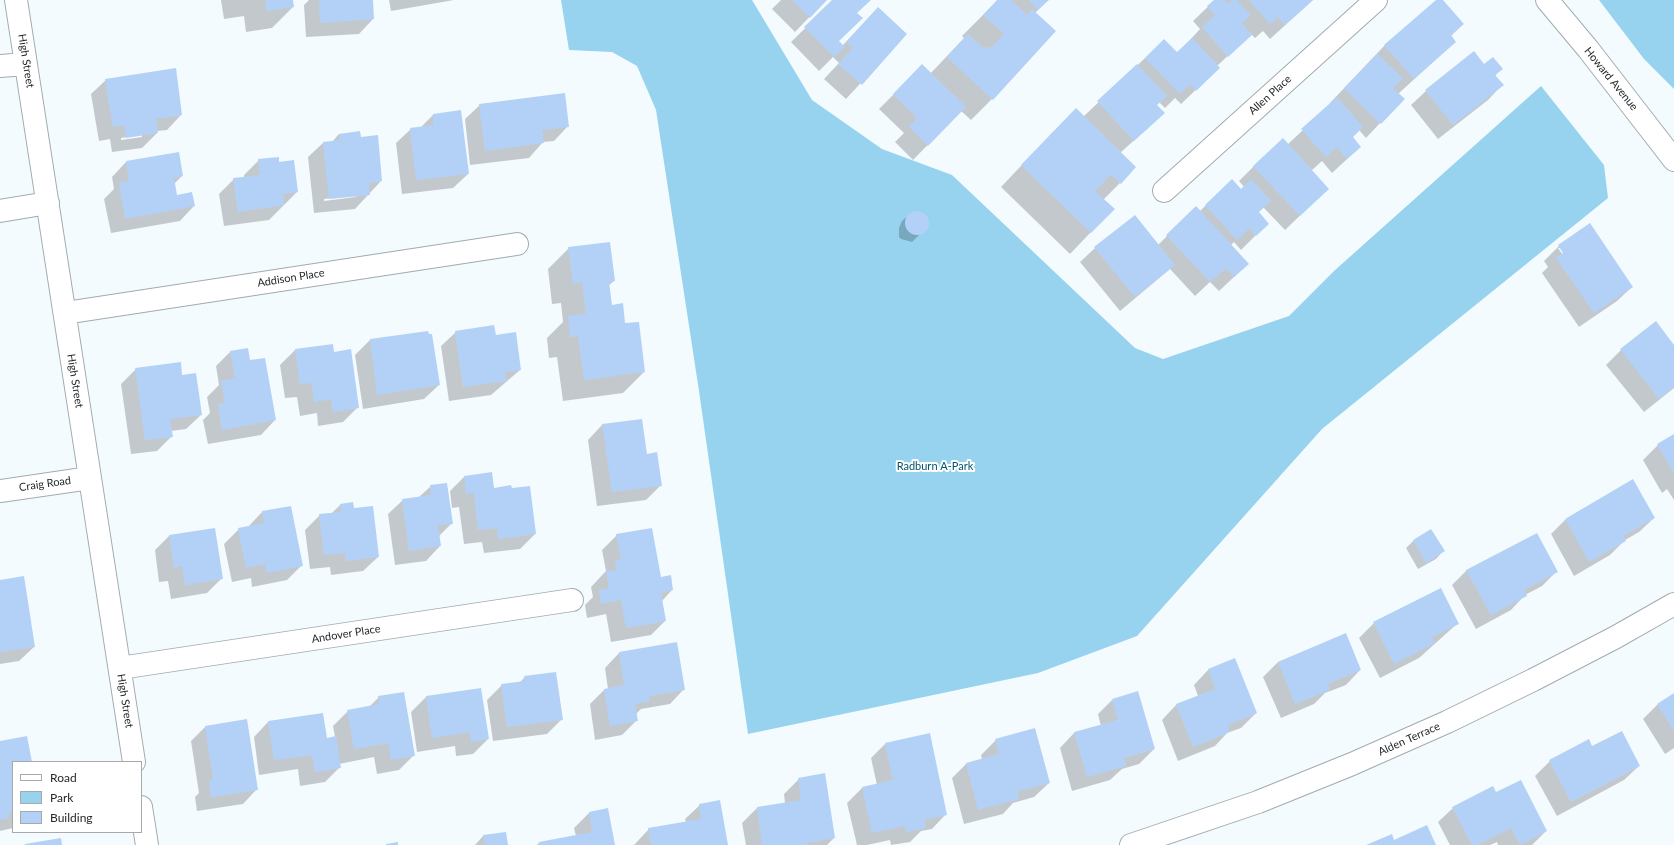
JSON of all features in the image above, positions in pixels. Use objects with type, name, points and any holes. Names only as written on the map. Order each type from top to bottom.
[{"type":"street","name":"High Street","points":[[16,0],[134,761]]},
{"type":"street","name":"Allen Place","points":[[1164,190],[1376,0]]},
{"type":"street","name":"Howard Avenue","points":[[1547,0],[1588,49],[1674,160]]},
{"type":"street","points":[[0,66],[26,64]]},
{"type":"street","points":[[0,211],[48,203]]},
{"type":"street","name":"Addison Place","points":[[65,313],[517,244]]},
{"type":"street","name":"Craig Road","points":[[0,491],[90,478]]},
{"type":"street","name":"Andover Place","points":[[120,668],[572,600]]},
{"type":"street","name":"Alden Terrace","points":[[1131,845],[1258,802],[1359,761],[1448,722],[1616,637],[1674,604]]},
{"type":"street","points":[[142,813],[147,845]]},
{"type":"green space","name":"Radburn A-Park","points":[[561,0],[752,0],[812,100],[882,149],[952,175],[1135,348],[1163,359],[1289,316],[1334,271],[1541,86],[1604,165],[1608,198],[1322,429],[1137,636],[1038,673],[748,734],[699,391],[656,110],[637,66],[612,52],[569,50]]},
{"type":"green space","points":[[1599,0],[1674,0],[1674,89],[1644,59]]},
{"type":"building","points":[[265,0],[293,0],[294,7],[267,11]]},
{"type":"building","points":[[319,0],[373,0],[374,19],[320,23]]},
{"type":"building","points":[[792,0],[827,0],[810,18]]},
{"type":"building","points":[[832,0],[871,0],[857,13],[863,18],[839,41],[845,47],[834,57],[804,27]]},
{"type":"building","points":[[997,0],[1011,0],[1027,15],[1032,9],[1056,31],[993,100],[947,57],[968,34],[982,47],[991,48],[1004,34],[983,15]]},
{"type":"building","points":[[1029,0],[1049,0],[1038,10]]},
{"type":"building","points":[[1214,0],[1224,0],[1227,4],[1232,0],[1237,0],[1250,15],[1242,23],[1252,35],[1228,57],[1202,27],[1215,15],[1207,6]]},
{"type":"building","points":[[1249,0],[1313,0],[1285,25],[1278,17],[1270,24]]},
{"type":"building","points":[[1436,0],[1443,0],[1464,24],[1451,35],[1456,42],[1414,79],[1384,45]]},
{"type":"building","points":[[878,7],[907,34],[862,85],[838,64],[853,48],[846,42]]},
{"type":"building","points":[[1192,38],[1220,68],[1196,91],[1190,84],[1180,94],[1145,58],[1164,39],[1177,52]]},
{"type":"building","points":[[1474,51],[1484,64],[1493,57],[1503,69],[1495,75],[1504,85],[1453,125],[1425,90]]},
{"type":"building","points":[[1377,54],[1403,78],[1393,88],[1405,99],[1381,124],[1344,88]]},
{"type":"building","points":[[922,64],[966,107],[928,146],[909,127],[917,118],[893,94]]},
{"type":"building","points":[[1137,64],[1167,96],[1157,105],[1165,113],[1134,141],[1097,101]]},
{"type":"building","points":[[176,68],[182,115],[156,119],[158,133],[126,138],[124,125],[113,127],[105,79]]},
{"type":"building","points":[[565,93],[569,127],[542,130],[544,143],[485,151],[479,104]]},
{"type":"building","points":[[1337,97],[1363,127],[1353,137],[1361,147],[1347,159],[1337,147],[1326,157],[1301,129]]},
{"type":"building","points":[[1076,108],[1136,167],[1121,184],[1111,174],[1095,191],[1115,209],[1091,233],[1021,165]]},
{"type":"building","points":[[461,110],[469,174],[416,180],[410,128],[433,125],[433,114]]},
{"type":"building","points":[[360,131],[361,137],[378,135],[382,181],[369,183],[370,195],[329,199],[323,142],[340,140],[339,134]]},
{"type":"building","points":[[1283,138],[1329,189],[1300,216],[1253,166]]},
{"type":"building","points":[[179,152],[183,176],[174,178],[177,195],[192,192],[195,206],[125,219],[119,183],[129,181],[126,161]]},
{"type":"building","points":[[279,157],[279,162],[294,160],[298,192],[283,194],[284,205],[238,212],[233,178],[260,175],[258,159]]},
{"type":"building","points":[[1232,179],[1241,189],[1251,179],[1271,201],[1259,212],[1269,224],[1256,236],[1249,228],[1237,240],[1205,205]]},
{"type":"building","points":[[1196,206],[1249,264],[1234,277],[1226,268],[1210,282],[1166,235]]},
{"type":"building","points":[[917,211],[922,212],[928,218],[928,228],[922,234],[917,235],[912,234],[906,228],[905,223],[906,218],[912,212]]},
{"type":"building","points":[[1135,215],[1175,265],[1135,297],[1094,247]]},
{"type":"building","points":[[1590,223],[1633,287],[1594,313],[1556,258],[1563,253],[1558,245]]},
{"type":"building","points":[[610,242],[615,281],[609,282],[612,305],[623,303],[625,323],[639,322],[645,372],[584,380],[578,336],[570,337],[568,316],[586,314],[582,282],[573,284],[568,247]]},
{"type":"building","points":[[1656,321],[1674,345],[1674,387],[1659,399],[1620,349]]},
{"type":"building","points":[[494,325],[496,335],[516,332],[521,370],[505,372],[507,381],[463,387],[455,331]]},
{"type":"building","points":[[428,331],[429,334],[432,334],[440,385],[377,395],[370,339]]},
{"type":"building","points":[[333,344],[334,352],[351,349],[359,408],[333,412],[331,399],[314,402],[312,383],[300,384],[295,349]]},
{"type":"building","points":[[248,348],[250,360],[265,358],[276,420],[222,430],[218,404],[225,403],[221,381],[235,378],[230,351]]},
{"type":"building","points":[[181,362],[182,375],[196,373],[202,415],[170,419],[173,437],[145,440],[135,368]]},
{"type":"building","points":[[642,419],[647,454],[657,452],[662,486],[612,492],[602,424]]},
{"type":"building","points":[[1674,434],[1674,474],[1657,444]]},
{"type":"building","points":[[492,472],[494,488],[511,485],[512,488],[530,486],[536,534],[498,539],[497,528],[478,530],[474,493],[466,494],[464,476]]},
{"type":"building","points":[[1633,479],[1655,518],[1623,536],[1626,541],[1589,562],[1565,519]]},
{"type":"building","points":[[447,483],[453,524],[438,525],[441,546],[409,551],[402,499],[431,495],[430,485]]},
{"type":"building","points":[[353,502],[354,508],[373,506],[379,557],[346,561],[345,553],[324,555],[319,514],[341,512],[340,504]]},
{"type":"building","points":[[291,506],[303,566],[266,573],[265,564],[246,568],[238,528],[264,523],[262,511]]},
{"type":"building","points":[[215,528],[223,579],[185,585],[182,566],[174,568],[169,535]]},
{"type":"building","points":[[652,528],[661,577],[671,575],[673,590],[661,593],[666,621],[626,628],[621,600],[601,604],[599,590],[609,588],[606,572],[617,570],[615,560],[621,559],[616,534]]},
{"type":"building","points":[[1431,529],[1445,551],[1426,563],[1413,540]]},
{"type":"building","points":[[1537,533],[1558,572],[1524,590],[1527,596],[1491,615],[1466,570]]},
{"type":"building","points":[[24,576],[35,647],[0,652],[0,580]]},
{"type":"building","points":[[1441,588],[1459,624],[1432,637],[1435,643],[1394,664],[1373,622]]},
{"type":"building","points":[[1346,633],[1361,670],[1328,684],[1330,690],[1295,704],[1278,662]]},
{"type":"building","points":[[677,642],[685,690],[649,696],[650,701],[635,704],[638,721],[610,726],[604,689],[624,685],[619,652]]},
{"type":"building","points":[[1235,658],[1257,713],[1228,725],[1230,732],[1193,747],[1176,704],[1215,689],[1208,669]]},
{"type":"building","points":[[556,672],[563,720],[507,727],[501,684],[525,681],[524,676]]},
{"type":"building","points":[[481,688],[489,739],[471,742],[470,732],[432,738],[426,696]]},
{"type":"building","points":[[1138,691],[1155,749],[1124,758],[1126,766],[1087,777],[1074,732],[1118,720],[1112,699]]},
{"type":"building","points":[[404,692],[415,756],[391,760],[388,743],[354,749],[347,710],[379,704],[378,696]]},
{"type":"building","points":[[1674,693],[1674,731],[1657,704]]},
{"type":"building","points":[[323,713],[327,738],[336,736],[341,768],[315,772],[312,755],[274,760],[268,721]]},
{"type":"building","points":[[247,719],[258,790],[211,797],[209,781],[213,780],[205,726]]},
{"type":"building","points":[[1035,728],[1050,783],[1017,792],[1019,799],[978,810],[966,763],[999,754],[995,739]]},
{"type":"building","points":[[1622,731],[1640,766],[1571,802],[1549,760],[1589,739],[1592,746]]},
{"type":"building","points":[[930,733],[947,815],[924,820],[926,828],[906,832],[904,826],[872,833],[862,787],[893,780],[885,743]]},
{"type":"building","points":[[27,736],[32,761],[12,761],[12,811],[9,812],[9,818],[0,820],[0,741]]},
{"type":"building","points":[[825,773],[835,838],[807,843],[808,845],[762,845],[757,807],[801,800],[798,778]]},
{"type":"building","points":[[1521,780],[1547,831],[1520,845],[1511,828],[1478,845],[1472,845],[1452,807],[1493,786],[1496,792]]},
{"type":"building","points":[[720,800],[728,845],[651,845],[648,828],[701,819],[699,804]]},
{"type":"building","points":[[608,808],[615,845],[540,845],[539,842],[592,832],[589,812]]},
{"type":"building","points":[[1427,825],[1436,845],[1366,845],[1392,834],[1394,840]]},
{"type":"building","points":[[506,832],[508,845],[485,845],[483,835]]},
{"type":"building","points":[[61,838],[62,845],[25,845],[25,844]]},
{"type":"building","points":[[398,842],[398,845],[386,845],[386,844]]}]
